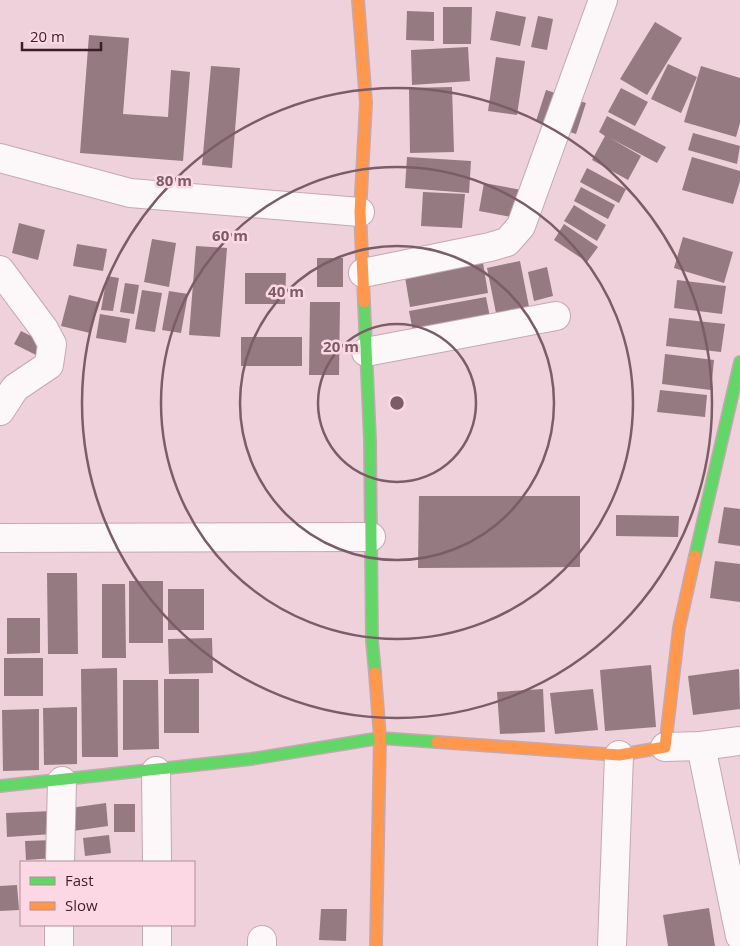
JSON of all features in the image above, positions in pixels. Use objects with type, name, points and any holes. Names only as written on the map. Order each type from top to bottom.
[{"type":"street","points":[[358,0],[366,103],[360,212],[366,352],[372,641],[380,738],[376,946]]},
{"type":"street","points":[[363,273],[507,242],[521,226],[603,0]]},
{"type":"street","points":[[0,158],[130,193],[360,212]]},
{"type":"street","points":[[0,411],[15,388],[48,365],[52,344],[44,329],[2,278]]},
{"type":"street","points":[[366,352],[556,316]]},
{"type":"street","points":[[665,747],[679,628],[740,362]]},
{"type":"street","points":[[0,538],[370,537]]},
{"type":"street","points":[[0,786],[62,781],[251,759],[380,738],[619,755],[665,747],[701,746],[740,741]]},
{"type":"street","points":[[701,746],[740,936]]},
{"type":"street","points":[[612,946],[619,755]]},
{"type":"street","points":[[156,770],[157,861]]},
{"type":"street","points":[[60,861],[62,781]]},
{"type":"street","points":[[59,926],[59,946]]},
{"type":"street","points":[[157,926],[157,946]]},
{"type":"building","points":[[443,7],[472,7],[471,44],[443,44]]},
{"type":"building","points":[[407,11],[434,12],[434,41],[406,40]]},
{"type":"building","points":[[496,11],[526,17],[520,46],[490,40]]},
{"type":"building","points":[[538,16],[553,19],[547,50],[531,47]]},
{"type":"building","points":[[655,22],[682,38],[647,95],[620,79]]},
{"type":"building","points":[[89,35],[129,38],[123,114],[168,117],[171,70],[190,72],[183,161],[80,153]]},
{"type":"building","points":[[468,47],[470,81],[412,85],[411,50]]},
{"type":"building","points":[[496,57],[525,61],[517,115],[488,111]]},
{"type":"building","points":[[668,64],[697,77],[681,113],[651,99]]},
{"type":"building","points":[[211,66],[240,68],[232,168],[202,165]]},
{"type":"building","points":[[701,66],[740,78],[740,123],[736,137],[684,122]]},
{"type":"building","points":[[452,87],[454,152],[410,153],[409,88]]},
{"type":"building","points":[[621,88],[648,102],[635,126],[608,112]]},
{"type":"building","points":[[546,90],[586,103],[576,134],[536,121]]},
{"type":"building","points":[[607,116],[666,147],[657,163],[610,138],[641,156],[628,180],[592,160],[605,136],[599,132]]},
{"type":"building","points":[[693,133],[740,146],[737,164],[688,150]]},
{"type":"building","points":[[407,157],[471,161],[469,193],[405,188]]},
{"type":"building","points":[[692,157],[740,171],[740,181],[733,204],[682,190]]},
{"type":"building","points":[[587,168],[626,189],[619,203],[580,182]]},
{"type":"building","points":[[484,183],[522,190],[517,218],[479,211]]},
{"type":"building","points":[[581,187],[615,205],[608,219],[574,201]]},
{"type":"building","points":[[423,192],[465,194],[462,228],[421,226]]},
{"type":"building","points":[[574,205],[606,225],[597,241],[564,221]]},
{"type":"building","points":[[19,223],[45,230],[38,260],[12,253]]},
{"type":"building","points":[[564,224],[598,247],[587,262],[554,240]]},
{"type":"building","points":[[683,237],[733,252],[724,283],[674,268]]},
{"type":"building","points":[[152,239],[176,243],[169,287],[144,282]]},
{"type":"building","points":[[77,244],[107,249],[103,271],[73,266]]},
{"type":"building","points":[[196,246],[227,248],[220,337],[189,335]]},
{"type":"building","points":[[317,258],[343,258],[343,287],[317,287]]},
{"type":"building","points":[[520,261],[531,317],[498,323],[487,268]]},
{"type":"building","points":[[483,263],[488,293],[410,307],[405,277]]},
{"type":"building","points":[[547,267],[553,296],[534,301],[528,272]]},
{"type":"building","points":[[245,273],[286,273],[285,304],[245,304]]},
{"type":"building","points":[[107,276],[119,278],[113,311],[101,310]]},
{"type":"building","points":[[677,280],[726,286],[722,314],[674,308]]},
{"type":"building","points":[[125,283],[139,285],[134,314],[120,312]]},
{"type":"building","points":[[142,290],[162,293],[155,332],[135,329]]},
{"type":"building","points":[[169,291],[188,294],[181,333],[162,330]]},
{"type":"building","points":[[69,295],[98,302],[90,333],[61,326]]},
{"type":"building","points":[[486,297],[492,327],[415,342],[409,311]]},
{"type":"building","points":[[310,302],[340,302],[339,375],[309,375]]},
{"type":"building","points":[[100,314],[130,319],[126,343],[96,338]]},
{"type":"building","points":[[669,318],[725,324],[721,352],[666,346]]},
{"type":"building","points":[[21,331],[45,343],[38,356],[14,344]]},
{"type":"building","points":[[241,337],[302,337],[302,366],[241,366]]},
{"type":"building","points":[[665,354],[714,360],[711,390],[662,384]]},
{"type":"building","points":[[660,390],[707,395],[705,417],[657,412]]},
{"type":"building","points":[[419,496],[580,496],[580,567],[418,568]]},
{"type":"building","points":[[724,507],[740,509],[740,546],[718,543]]},
{"type":"building","points":[[616,515],[679,516],[678,537],[616,536]]},
{"type":"building","points":[[715,561],[740,564],[740,602],[710,598]]},
{"type":"building","points":[[47,573],[77,573],[78,654],[48,654]]},
{"type":"building","points":[[129,581],[163,581],[163,643],[129,643]]},
{"type":"building","points":[[102,584],[125,584],[126,658],[102,658]]},
{"type":"building","points":[[168,589],[204,589],[204,630],[168,630]]},
{"type":"building","points":[[7,618],[40,618],[40,653],[7,654]]},
{"type":"building","points":[[212,638],[213,673],[169,674],[168,639]]},
{"type":"building","points":[[4,658],[43,658],[43,696],[4,696]]},
{"type":"building","points":[[651,665],[656,727],[605,731],[600,670]]},
{"type":"building","points":[[117,668],[118,757],[82,757],[81,669]]},
{"type":"building","points":[[739,669],[740,709],[693,715],[688,676]]},
{"type":"building","points":[[164,679],[199,679],[199,733],[164,733]]},
{"type":"building","points":[[123,680],[158,680],[159,749],[123,750]]},
{"type":"building","points":[[543,689],[545,732],[500,734],[497,692]]},
{"type":"building","points":[[593,689],[598,730],[555,734],[550,693]]},
{"type":"building","points":[[77,707],[77,764],[44,765],[43,708]]},
{"type":"building","points":[[39,709],[39,770],[3,771],[2,710]]},
{"type":"building","points":[[106,803],[108,826],[73,831],[70,808]]},
{"type":"building","points":[[114,804],[135,804],[135,832],[114,832]]},
{"type":"building","points":[[52,811],[53,834],[7,837],[6,813]]},
{"type":"building","points":[[109,835],[111,853],[85,856],[83,838]]},
{"type":"building","points":[[55,840],[56,858],[26,860],[25,841]]},
{"type":"building","points":[[17,885],[19,910],[0,911],[0,886]]},
{"type":"building","points":[[709,908],[715,946],[668,946],[663,915]]},
{"type":"building","points":[[321,909],[347,909],[346,941],[319,940]]},
{"type":"traffic: fast","points":[[364,302],[370,441],[372,641],[375,673]]},
{"type":"traffic: fast","points":[[695,556],[740,362]]},
{"type":"traffic: fast","points":[[0,786],[251,759],[380,738],[437,742]]},
{"type":"traffic: slow","points":[[358,0],[366,103],[360,212],[364,302]]},
{"type":"traffic: slow","points":[[437,742],[619,755],[665,747],[679,628],[695,556]]},
{"type":"traffic: slow","points":[[375,673],[380,738],[376,946]]}]
